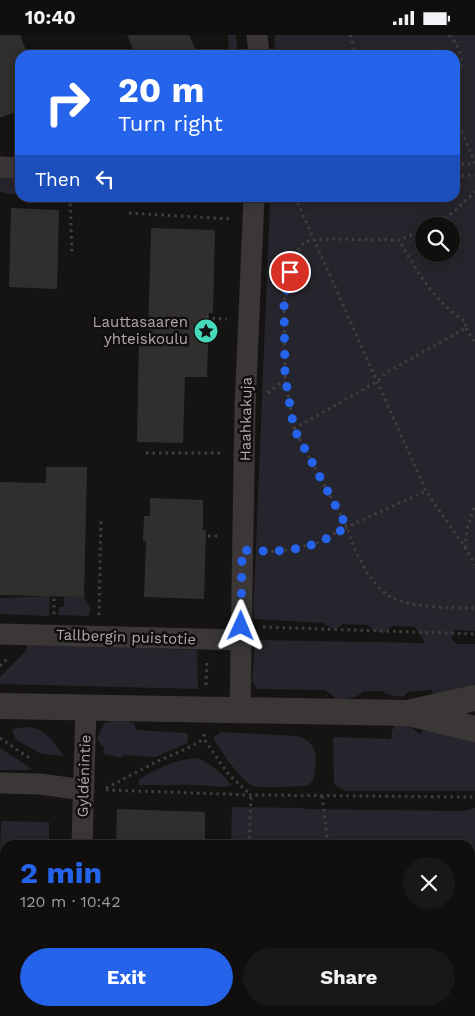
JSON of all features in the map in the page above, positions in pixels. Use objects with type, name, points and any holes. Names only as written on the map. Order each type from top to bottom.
[{"type":"street","points":[[257,35],[259,50]]},
{"type":"street","points":[[0,167],[15,168]]},
{"type":"street","name":"Haahkakuja","points":[[240,633],[245,409],[254,202]]},
{"type":"street","name":"Tallbergin puistotie","points":[[0,633],[240,633]]},
{"type":"street","points":[[240,633],[240,711]]},
{"type":"street","points":[[409,713],[475,698]]},
{"type":"street","points":[[0,706],[409,713],[475,729]]},
{"type":"street","name":"Gyldénintie","points":[[82,840],[86,707]]},
{"type":"street","points":[[0,783],[40,784],[84,790]]},
{"type":"path","points":[[350,35],[354,50]]},
{"type":"path","points":[[450,35],[456,41],[459,50]]},
{"type":"path","points":[[460,52],[462,58],[460,71]]},
{"type":"path","points":[[460,129],[475,163],[460,164]]},
{"type":"path","points":[[460,176],[475,175]]},
{"type":"path","points":[[446,217],[475,192]]},
{"type":"path","points":[[70,202],[72,254]]},
{"type":"path","points":[[297,202],[426,491],[465,547],[475,565]]},
{"type":"path","points":[[129,213],[238,219]]},
{"type":"path","points":[[415,234],[399,240],[324,239],[304,242],[294,256],[284,303],[286,382],[294,429],[347,527],[352,543],[370,577],[380,589],[392,598],[424,606],[475,608]]},
{"type":"path","points":[[399,240],[423,281],[452,313],[465,321],[466,328],[475,343]]},
{"type":"path","points":[[206,318],[235,319]]},
{"type":"path","points":[[294,429],[378,381],[387,372],[466,328]]},
{"type":"path","points":[[266,395],[279,384],[286,382]]},
{"type":"path","points":[[146,453],[245,454]]},
{"type":"path","points":[[242,550],[261,552],[287,550],[318,543],[347,527],[426,491]]},
{"type":"path","points":[[465,547],[467,529],[475,505]]},
{"type":"path","points":[[99,620],[101,518]]},
{"type":"path","points":[[54,596],[54,619]]},
{"type":"path","points":[[240,633],[475,635]]},
{"type":"path","points":[[206,688],[207,660]]},
{"type":"path","points":[[251,795],[229,775],[204,739],[103,790],[251,795],[475,797]]},
{"type":"path","points":[[249,840],[251,795]]},
{"type":"path","points":[[322,796],[327,837],[330,840]]},
{"type":"shaded area","points":[[228,35],[236,35],[238,50],[229,50]]},
{"type":"shaded area","points":[[275,35],[475,35],[475,631],[454,630],[451,638],[456,644],[475,644],[475,683],[472,694],[459,708],[475,739],[475,791],[346,791],[334,784],[333,737],[391,739],[392,730],[398,723],[407,725],[420,734],[440,709],[431,690],[408,692],[403,697],[385,694],[384,691],[364,691],[356,697],[338,700],[325,690],[257,689],[252,682],[255,640],[425,643],[415,627],[393,626],[382,634],[368,625],[343,624],[335,630],[323,623],[253,619],[270,202],[460,202],[460,50],[274,50]]},
{"type":"shaded area","points":[[15,156],[15,194],[0,191],[0,167],[5,161]]},
{"type":"shaded area","points":[[50,596],[49,616],[0,614],[0,598]]},
{"type":"shaded area","points":[[64,596],[84,597],[91,609],[88,616],[58,615],[59,607],[64,607]]},
{"type":"shaded area","points":[[27,644],[197,650],[198,689],[0,684],[0,677],[26,651]]},
{"type":"shaded area","points":[[119,720],[134,723],[136,730],[187,733],[187,743],[156,757],[124,755],[122,758],[103,754],[104,748],[97,739],[104,723]]},
{"type":"shaded area","points":[[28,727],[44,733],[53,741],[64,756],[42,754],[16,740],[12,729]]},
{"type":"shaded area","points":[[221,732],[298,736],[305,739],[314,748],[316,760],[313,781],[307,786],[253,786],[236,771],[213,738]]},
{"type":"shaded area","points":[[0,748],[22,762],[32,770],[0,770]]},
{"type":"shaded area","points":[[198,758],[225,777],[232,786],[139,785],[139,779],[160,768],[182,760]]},
{"type":"shaded area","points":[[232,807],[462,811],[475,808],[475,840],[231,840]]},
{"type":"shaded area","points":[[1,821],[49,822],[49,840],[0,840]]},
{"type":"building","points":[[0,35],[20,35],[26,50],[15,50],[15,112],[0,118]]},
{"type":"building","points":[[127,35],[189,35],[196,50],[134,50]]},
{"type":"building","points":[[11,208],[59,210],[57,289],[9,287]]},
{"type":"building","points":[[151,228],[215,230],[213,313],[209,313],[207,377],[185,377],[183,443],[137,442],[139,338],[148,338]]},
{"type":"building","points":[[46,467],[87,467],[84,597],[0,595],[0,482],[46,483]]},
{"type":"building","points":[[150,498],[203,500],[203,530],[206,530],[204,599],[144,597],[146,541],[143,541],[144,516],[150,516]]},
{"type":"building","points":[[117,809],[205,812],[205,840],[116,840]]},
{"type":"place","name":"Lauttasaaren yhteiskoulu","points":[[206,331]]},
{"type":"route","points":[[241,626],[242,550],[261,552],[287,550],[318,543],[347,527],[294,429],[285,376],[284,303],[290,272]]}]
